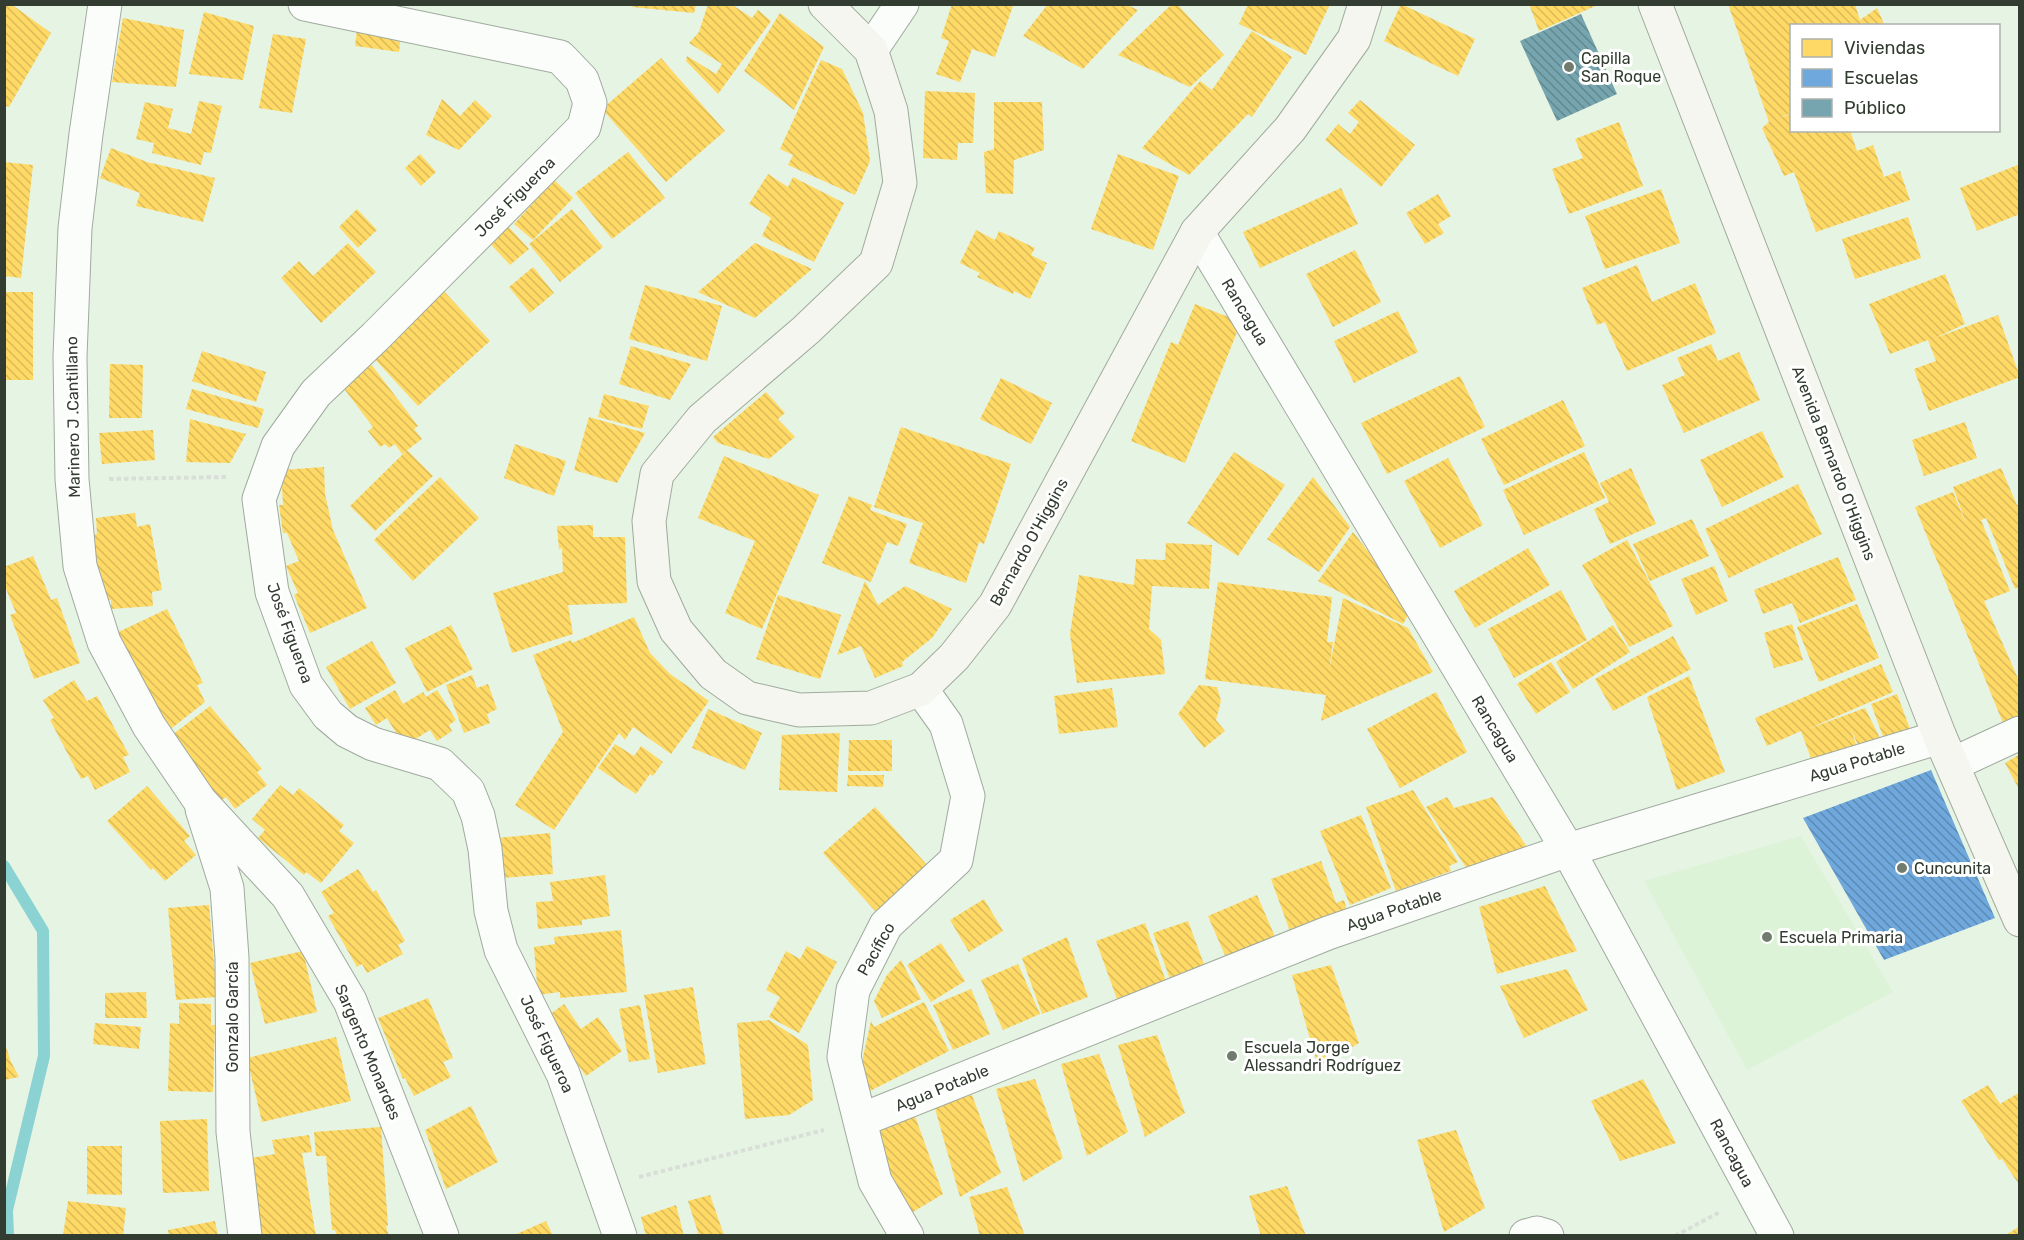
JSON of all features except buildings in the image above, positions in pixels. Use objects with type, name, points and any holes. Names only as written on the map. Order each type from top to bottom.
[{"type":"main road","name":"Bernardo O'Higgins","points":[[825,4],[871,50],[891,111],[900,183],[876,263],[806,330],[702,419],[657,474],[649,521],[654,581],[676,630],[713,674],[747,698],[799,710],[871,708],[921,689],[954,657],[995,605],[1197,232],[1290,129],[1354,39],[1365,4]]},
{"type":"main road","name":"Avenida Bernardo O'Higgins","points":[[1655,4],[1946,750],[2019,920]]},
{"type":"street","name":"Marinero J .Cantillano","points":[[105,4],[75,228],[70,357],[72,478],[80,566],[104,642],[149,726],[200,801]]},
{"type":"street","name":"José Figueroa","points":[[305,4],[560,57],[582,80],[590,103],[584,127],[375,337],[316,393],[278,446],[259,499],[272,592],[306,686],[328,715],[347,731],[373,744],[440,764],[468,791],[478,816],[483,838],[491,911],[501,950],[563,1074],[620,1236]]},
{"type":"street","points":[[871,50],[902,4]]},
{"type":"street","name":"Rancagua","points":[[1197,232],[1568,850],[1777,1236]]},
{"type":"street","name":"Pacífico","points":[[907,1236],[875,1181],[844,1057],[853,990],[886,925],[956,860],[968,796],[946,724],[921,689]]},
{"type":"street","name":"Agua Potable","points":[[861,1120],[1328,933],[1568,850],[1946,750],[2019,733]]},
{"type":"street","name":"Gonzalo García","points":[[200,801],[227,888],[232,957],[232,1132],[245,1236]]},
{"type":"street","name":"Sargento Monardes","points":[[200,801],[288,896],[350,1001],[442,1236]]},
{"type":"street","points":[[1526,1236],[1537,1233],[1547,1236]]},
{"type":"path","points":[[72,478],[169,479],[267,475]]},
{"type":"path","points":[[604,1186],[861,1120]]},
{"type":"path","points":[[1676,1236],[1754,1193]]},
{"type":"shaded area","name":"Escuela Primaria","points":[[1801,836],[1893,992],[1747,1070],[1644,881]]},
{"type":"waterway","points":[[4,866],[43,931],[44,1056],[7,1210],[8,1236]]},
{"type":"place","name":"Capilla San Roque","points":[[1569,67]]},
{"type":"place","name":"Cuncunita","points":[[1902,868]]},
{"type":"place","name":"Escuela Primaria","points":[[1767,937]]},
{"type":"place","name":"Escuela Jorge Alessandri Rodríguez","points":[[1232,1056]]}]
